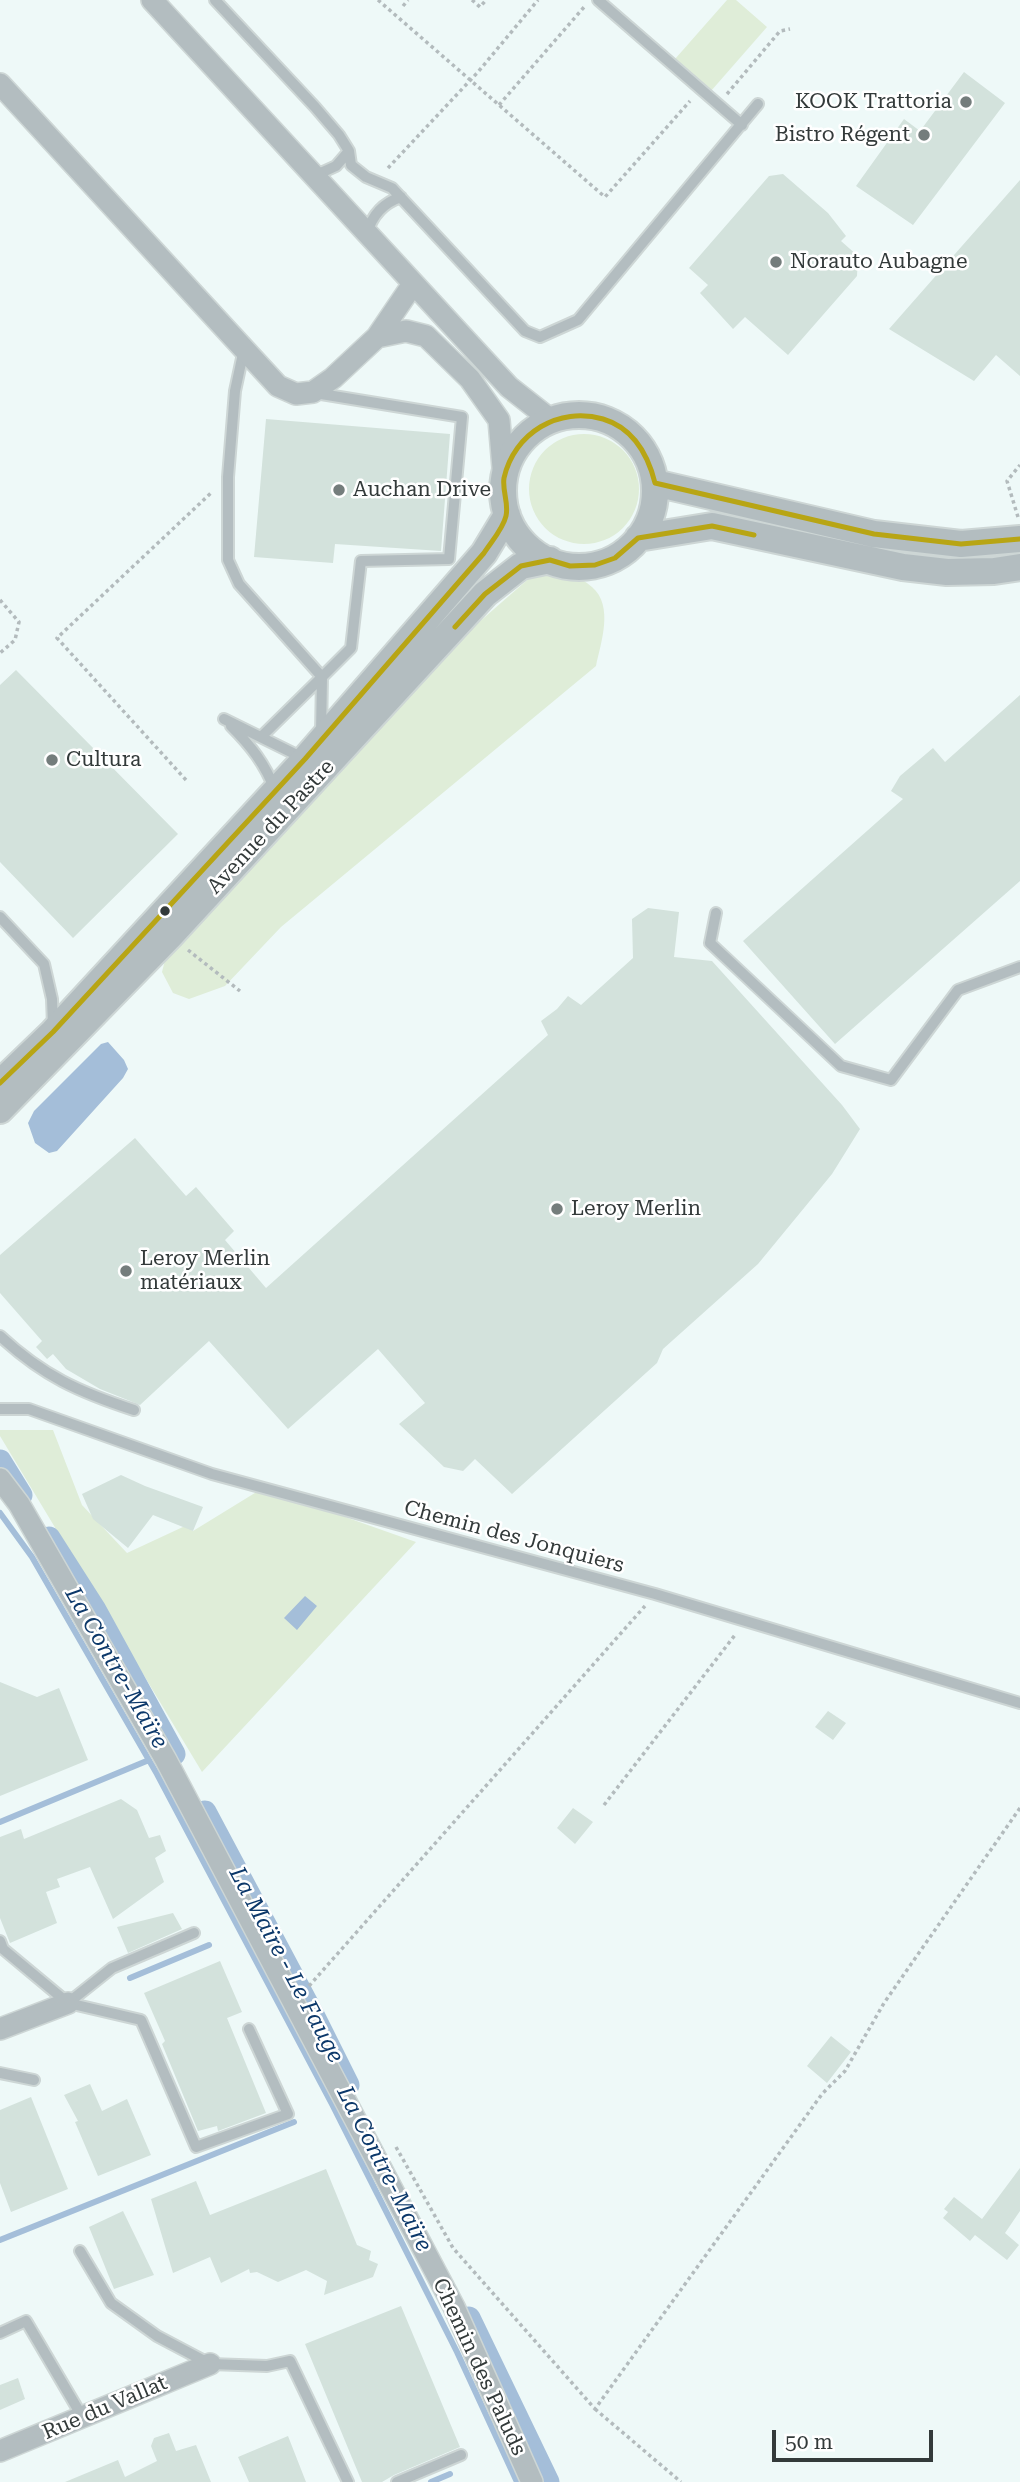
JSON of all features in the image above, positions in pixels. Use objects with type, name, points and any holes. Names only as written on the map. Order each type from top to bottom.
[{"type":"street","points":[[152,0],[509,387],[551,420]]},
{"type":"street","points":[[0,84],[278,386],[296,394],[313,393],[377,337],[413,284]]},
{"type":"street","points":[[377,337],[406,331],[426,336],[470,379],[499,420],[504,480],[507,515],[512,527],[528,547],[550,560],[570,566],[595,565],[615,558],[638,538],[649,519],[654,483],[647,456],[628,432],[589,415],[572,415],[537,427],[518,445],[504,480]]},
{"type":"street","points":[[654,483],[874,534],[961,544],[1020,539]]},
{"type":"street","name":"Avenue du Pastre","points":[[1,1104],[53,1032],[313,750],[484,553],[507,515]]},
{"type":"street","points":[[638,538],[712,526],[903,567],[947,572],[995,571],[1020,567]]},
{"type":"street","name":"Avenue du Pastre","points":[[1,1104],[170,936],[485,594],[521,566],[550,560]]},
{"type":"street","name":"Chemin des Paluds","points":[[0,1479],[19,1504],[166,1759],[454,2307],[532,2482]]},
{"type":"street","points":[[0,2029],[68,2003]]},
{"type":"street","name":"Rue du Vallat","points":[[0,2451],[210,2364]]},
{"type":"lane","points":[[215,0],[315,107],[349,151],[351,165],[372,180],[392,188],[525,331],[540,337],[578,320],[758,104]]},
{"type":"lane","points":[[598,0],[741,125]]},
{"type":"lane","points":[[314,176],[335,166],[349,151]]},
{"type":"lane","points":[[367,233],[371,220],[390,201],[401,197]]},
{"type":"lane","points":[[244,349],[235,391],[228,477],[228,560],[239,584],[322,677],[313,750],[261,737],[224,719],[251,746],[267,768],[275,790]]},
{"type":"lane","points":[[261,737],[352,648],[361,561],[449,559],[462,417],[313,393]]},
{"type":"lane","points":[[716,913],[709,943],[841,1066],[891,1080],[958,990],[1020,967]]},
{"type":"lane","points":[[0,917],[44,964],[52,999],[53,1032]]},
{"type":"lane","points":[[0,1336],[36,1367],[84,1394],[134,1410]]},
{"type":"lane","name":"Chemin des Jonquiers","points":[[0,1409],[29,1409],[212,1474],[655,1594],[1020,1703]]},
{"type":"lane","points":[[68,2003],[112,1968],[194,1933]]},
{"type":"lane","points":[[0,1941],[3,1949],[68,2003],[141,2020],[196,2147],[288,2114],[249,2029]]},
{"type":"lane","points":[[0,2073],[34,2080]]},
{"type":"lane","points":[[80,2251],[111,2303],[157,2336],[210,2364],[267,2366],[290,2361],[348,2482]]},
{"type":"lane","points":[[0,2333],[26,2321],[83,2418]]},
{"type":"lane","points":[[397,2482],[461,2455]]},
{"type":"path","points":[[378,0],[605,197],[701,89]]},
{"type":"path","points":[[402,6],[408,0]]},
{"type":"path","points":[[472,0],[480,7],[486,0]]},
{"type":"path","points":[[372,180],[394,164],[538,0]]},
{"type":"path","points":[[499,105],[591,0]]},
{"type":"path","points":[[718,104],[780,31],[790,29]]},
{"type":"path","points":[[1020,465],[1007,481],[1020,525]]},
{"type":"path","points":[[186,780],[57,638],[228,477]]},
{"type":"path","points":[[0,600],[19,622],[15,640],[0,653]]},
{"type":"path","points":[[170,936],[240,991]]},
{"type":"path","points":[[309,1986],[655,1594]]},
{"type":"path","points":[[604,1805],[746,1622]]},
{"type":"path","points":[[595,2409],[822,2094],[845,2071],[884,2003],[1020,1808]]},
{"type":"path","points":[[392,2140],[453,2248],[595,2409],[681,2482]]},
{"type":"green space","points":[[727,0],[736,0],[767,27],[711,91],[675,59]]},
{"type":"green space","points":[[584,434],[605,438],[623,450],[635,468],[639,489],[635,510],[623,528],[605,540],[584,544],[563,540],[545,528],[533,510],[529,489],[533,468],[545,450],[563,438]]},
{"type":"green space","points":[[550,560],[592,587],[603,604],[603,635],[596,666],[281,927],[225,986],[189,999],[173,993],[162,972],[168,948],[462,637]]},
{"type":"green space","points":[[0,1430],[53,1430],[82,1505],[127,1553],[185,1526],[193,1531],[263,1488],[416,1542],[202,1772],[0,1436]]},
{"type":"water","points":[[108,1042],[124,1060],[128,1069],[123,1078],[57,1151],[49,1153],[35,1143],[28,1123],[34,1111],[101,1044]]},
{"type":"water","points":[[305,1596],[317,1606],[297,1630],[284,1618]]},
{"type":"building","points":[[964,72],[1005,103],[913,225],[856,186],[904,119],[920,131]]},
{"type":"building","name":"Norauto Aubagne","points":[[783,174],[828,213],[846,236],[841,241],[858,256],[857,276],[788,355],[745,317],[733,329],[700,293],[708,285],[689,268],[769,176]]},
{"type":"building","points":[[1020,180],[1020,376],[996,355],[974,381],[889,329]]},
{"type":"building","name":"Auchan Drive","points":[[266,419],[450,434],[441,551],[335,544],[333,563],[254,557]]},
{"type":"building","name":"Cultura","points":[[16,670],[178,834],[73,938],[0,862],[0,685]]},
{"type":"building","points":[[1020,695],[1020,881],[835,1044],[743,941],[903,799],[891,791],[900,776],[933,748],[945,762]]},
{"type":"building","name":"Leroy Merlin","points":[[648,908],[679,912],[674,957],[712,961],[842,1105],[860,1129],[832,1174],[758,1264],[663,1349],[657,1363],[512,1494],[475,1459],[463,1471],[444,1467],[399,1424],[425,1403],[378,1349],[288,1429],[209,1341],[140,1405],[100,1389],[66,1369],[53,1354],[47,1359],[36,1347],[42,1341],[0,1293],[0,1255],[135,1138],[186,1196],[196,1187],[234,1231],[225,1240],[266,1288],[548,1035],[541,1021],[568,996],[581,1005],[633,958],[632,919]]},
{"type":"building","points":[[121,1475],[203,1507],[193,1531],[153,1515],[128,1548],[93,1519],[82,1494]]},
{"type":"building","points":[[0,1682],[37,1697],[59,1688],[88,1760],[0,1796]]},
{"type":"building","points":[[828,1711],[846,1723],[833,1740],[815,1727]]},
{"type":"building","points":[[121,1799],[137,1810],[149,1838],[160,1835],[166,1851],[155,1858],[164,1882],[113,1919],[90,1867],[57,1879],[60,1887],[46,1892],[57,1923],[10,1943],[0,1918],[0,1837],[21,1829],[24,1839]]},
{"type":"building","points":[[573,1808],[593,1822],[575,1844],[557,1828]]},
{"type":"building","points":[[173,1913],[182,1929],[128,1953],[117,1927]]},
{"type":"building","points":[[220,1961],[242,2012],[227,2018],[266,2113],[218,2131],[217,2126],[198,2131],[144,1993]]},
{"type":"building","points":[[831,2036],[851,2052],[827,2083],[807,2066]]},
{"type":"building","points":[[90,2084],[102,2111],[127,2099],[151,2155],[98,2176],[75,2122],[78,2121],[64,2095]]},
{"type":"building","points":[[31,2097],[68,2189],[11,2212],[0,2183],[0,2110]]},
{"type":"building","points":[[1020,2168],[1020,2211],[1005,2233],[1019,2245],[1007,2260],[975,2235],[970,2241],[943,2218],[948,2212],[944,2209],[954,2197],[982,2219]]},
{"type":"building","points":[[326,2169],[357,2245],[371,2251],[369,2260],[378,2264],[373,2277],[324,2295],[327,2281],[306,2270],[278,2282],[257,2272],[250,2273],[249,2269],[221,2283],[210,2257],[173,2273],[151,2199],[196,2181],[210,2215]]},
{"type":"building","points":[[123,2211],[154,2275],[114,2289],[89,2227]]},
{"type":"building","points":[[401,2306],[460,2447],[382,2482],[362,2482],[305,2344]]},
{"type":"building","points":[[18,2378],[25,2399],[0,2410],[0,2385]]},
{"type":"building","points":[[169,2433],[176,2451],[196,2445],[211,2482],[65,2482],[118,2460],[125,2477],[157,2461],[151,2446],[154,2438]]},
{"type":"building","points":[[288,2436],[306,2482],[249,2482],[238,2457]]},
{"type":"waterway","name":"La Maïre - Le Fauge","points":[[0,1461],[21,1495]]},
{"type":"waterway","name":"La Contre-Maïre","points":[[0,1513],[32,1557],[157,1774],[332,2104],[457,2352],[517,2482]]},
{"type":"waterway","name":"La Maïre - Le Fauge","points":[[49,1538],[95,1610],[174,1754]]},
{"type":"waterway","points":[[0,1822],[149,1760]]},
{"type":"waterway","name":"La Maïre - Le Fauge","points":[[205,1812],[348,2085]]},
{"type":"waterway","points":[[130,1978],[209,1945]]},
{"type":"waterway","points":[[0,2240],[294,2122]]},
{"type":"waterway","name":"La Maïre - Le Fauge","points":[[469,2318],[548,2482]]},
{"type":"waterway","points":[[431,2482],[450,2474]]},
{"type":"transit line","points":[[0,1083],[53,1032],[305,759],[484,553],[500,531],[506,516],[504,478],[509,462],[517,448],[541,427],[570,416],[587,416],[614,423],[638,444],[655,483],[874,534],[961,544],[1020,539]]},
{"type":"transit line","points":[[455,627],[485,594],[521,566],[550,560],[570,566],[595,565],[615,558],[638,538],[712,526],[754,535]]},
{"type":"place","name":"KOOK Trattoria","points":[[966,102]]},
{"type":"place","name":"Bistro Régent","points":[[924,135]]},
{"type":"place","name":"Norauto Aubagne","points":[[776,262]]},
{"type":"place","name":"Auchan Drive","points":[[339,490]]},
{"type":"place","name":"Cultura","points":[[52,760]]},
{"type":"place","name":"Leroy Merlin","points":[[557,1209]]},
{"type":"place","name":"Leroy Merlin matériaux","points":[[126,1271]]}]
